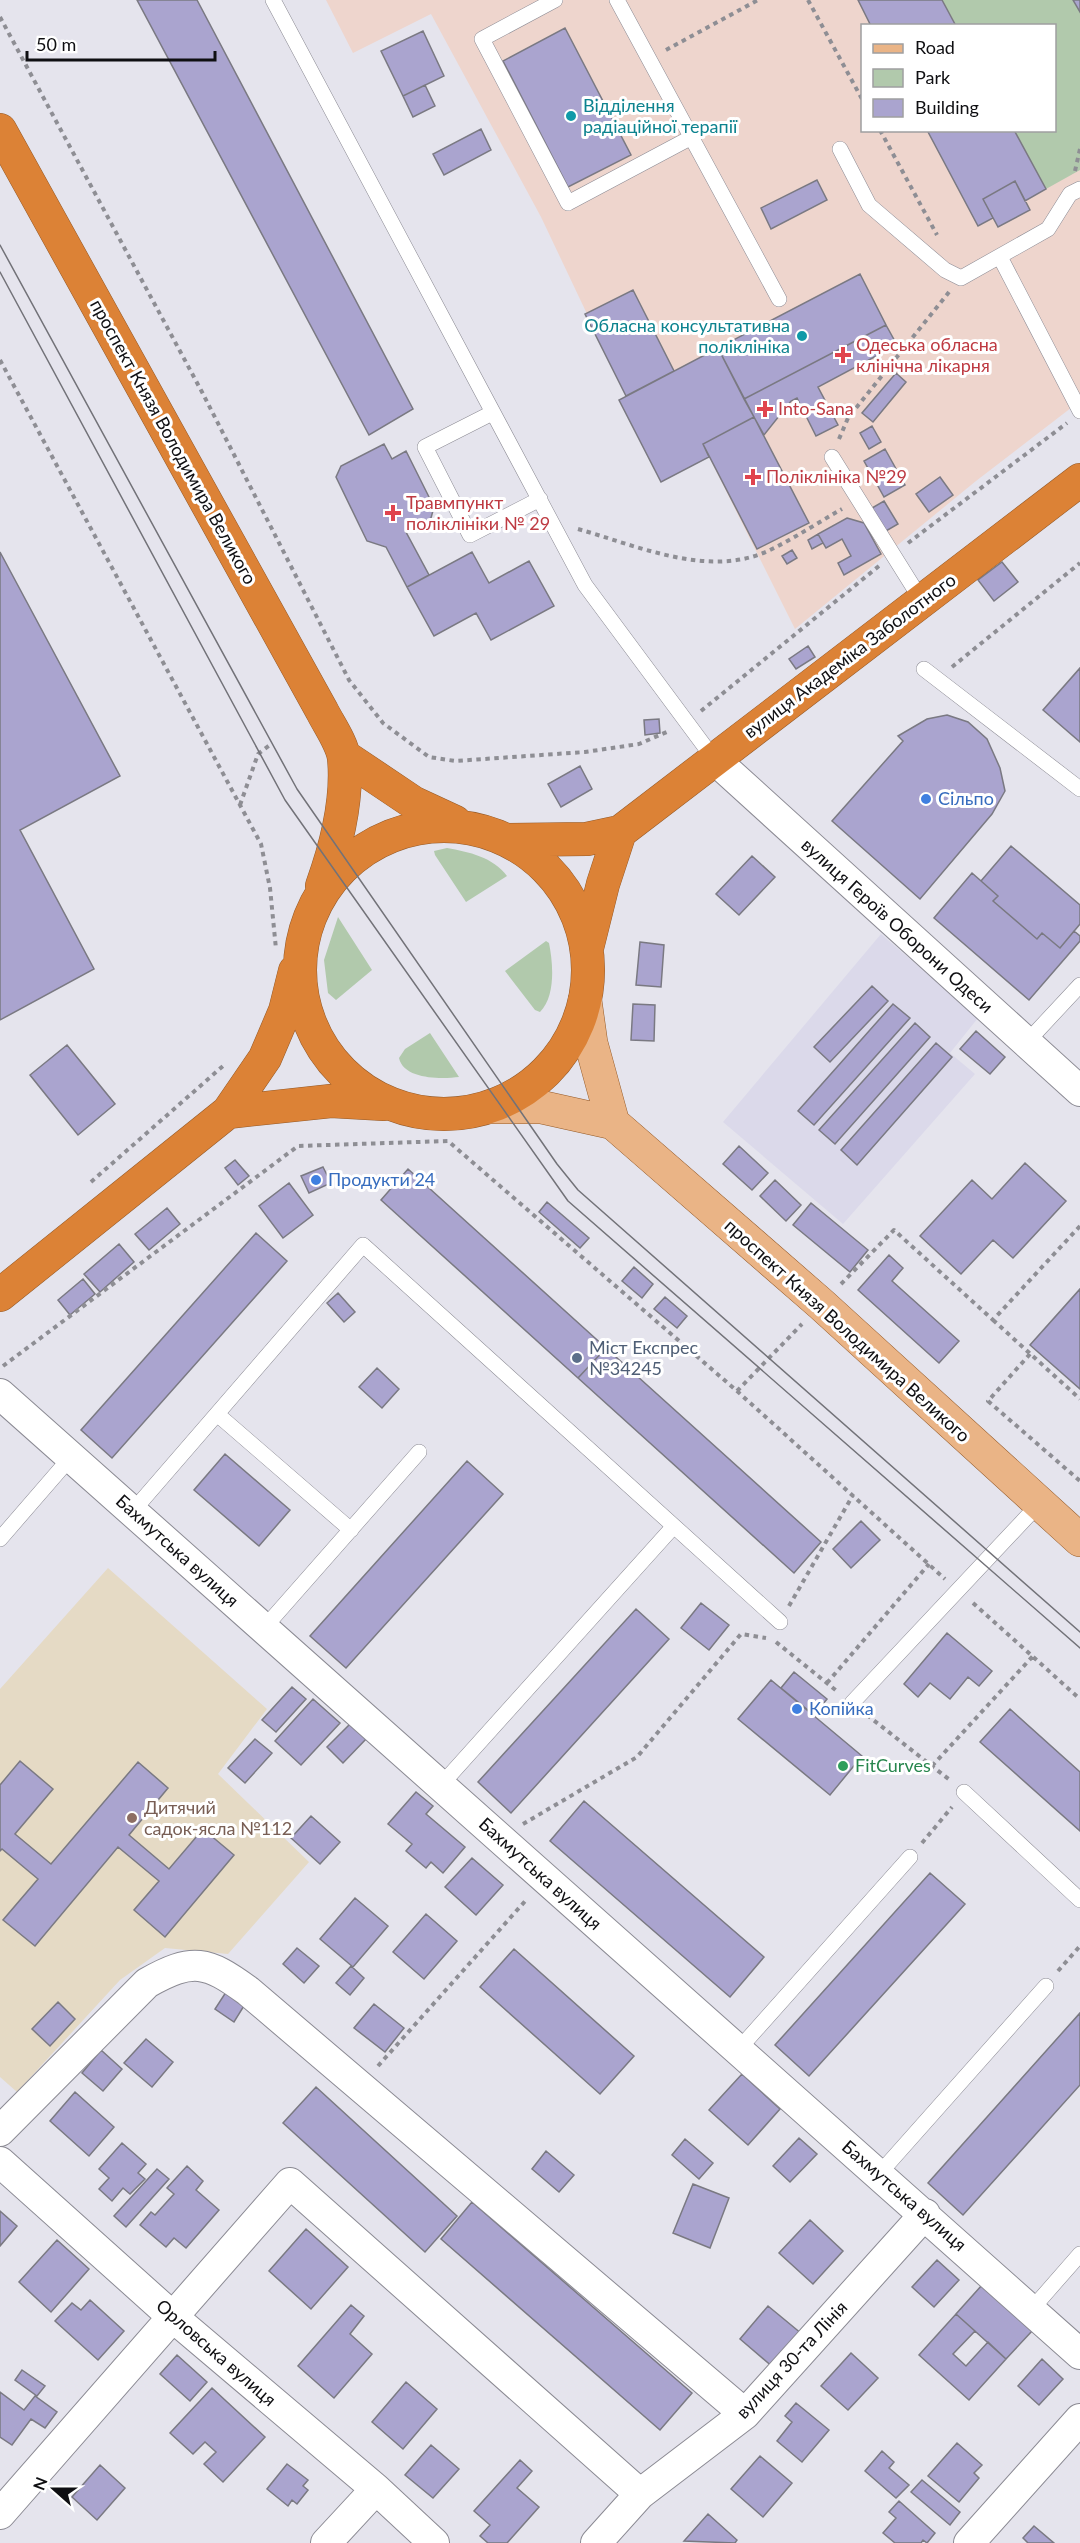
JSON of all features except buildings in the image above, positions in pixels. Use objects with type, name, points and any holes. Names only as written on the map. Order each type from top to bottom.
[{"type":"highway","name":"проспект Князя Володимира Великого","points":[[0,130],[322,711],[344,756],[342,801],[334,845],[313,908],[288,951]]},
{"type":"highway","name":"вулиця Академіка Заболотного","points":[[507,840],[587,839],[620,832],[1080,480]]},
{"type":"highway","points":[[344,756],[414,803],[464,826],[507,840],[546,867],[573,905],[587,950]]},
{"type":"highway","points":[[313,908],[346,863],[381,839],[422,827],[464,826]]},
{"type":"highway","points":[[228,1112],[331,1101],[392,1105],[424,1113],[457,1114],[490,1107],[510,1098],[545,1073],[570,1039],[585,1000],[587,950],[603,884],[620,832]]},
{"type":"highway","points":[[288,951],[302,1000],[320,1044],[351,1081],[392,1105]]},
{"type":"highway","points":[[0,1295],[228,1112],[265,1058],[285,1011],[288,951]]},
{"type":"main road","points":[[585,1000],[591,1043],[613,1124]]},
{"type":"main road","name":"проспект Князя Володимира Великого","points":[[490,1107],[542,1107],[613,1124],[821,1304],[1080,1540]]},
{"type":"street","name":"вулиця Героїв Оборони Одеси","points":[[714,759],[1080,1091]]},
{"type":"street","name":"Бахмутська вулиця","points":[[0,1394],[1080,2354]]},
{"type":"street","points":[[4,2118],[147,1983],[175,1967],[201,1965],[224,1974],[745,2414]]},
{"type":"street","name":"Орловська вулиця","points":[[0,2162],[174,2318],[376,2489],[434,2543]]},
{"type":"street","points":[[0,2514],[290,2183],[640,2494]]},
{"type":"street","name":"вулиця 30-та Лінія","points":[[596,2543],[640,2494],[745,2414],[925,2214]]},
{"type":"street","points":[[969,2543],[1080,2420]]},
{"type":"street","points":[[326,2543],[376,2489]]},
{"type":"lane","points":[[273,0],[585,585],[685,724],[714,759]]},
{"type":"lane","points":[[555,0],[482,39],[568,203],[692,137]]},
{"type":"lane","points":[[617,0],[779,299]]},
{"type":"lane","points":[[840,149],[870,205],[945,270],[961,278],[1048,229],[1070,194],[1080,189]]},
{"type":"lane","points":[[1000,257],[1080,411]]},
{"type":"lane","points":[[492,413],[426,447],[470,535],[540,499]]},
{"type":"lane","points":[[832,457],[922,601]]},
{"type":"lane","points":[[924,669],[1080,789]]},
{"type":"lane","points":[[1026,1043],[1080,985]]},
{"type":"lane","points":[[132,1512],[363,1245],[780,1622]]},
{"type":"lane","points":[[217,1414],[351,1530]]},
{"type":"lane","points":[[264,1628],[419,1452]]},
{"type":"lane","points":[[0,1539],[71,1457]]},
{"type":"lane","points":[[852,1703],[1039,1504]]},
{"type":"lane","points":[[441,1785],[674,1526]]},
{"type":"lane","points":[[964,1792],[1080,1900]]},
{"type":"lane","points":[[738,2050],[910,1857]]},
{"type":"lane","points":[[879,2174],[1046,1986]]},
{"type":"lane","points":[[1031,2310],[1080,2254]]},
{"type":"path","points":[[649,59],[758,0]]},
{"type":"path","points":[[808,0],[861,97]]},
{"type":"path","points":[[0,16],[202,392],[349,680],[383,723],[429,757],[455,761],[606,749],[639,744],[685,724]]},
{"type":"path","points":[[881,132],[939,239]]},
{"type":"path","points":[[832,457],[848,418],[961,278]]},
{"type":"path","points":[[0,360],[261,844],[270,888],[288,951]]},
{"type":"path","points":[[552,521],[692,561],[737,558],[769,551],[859,500]]},
{"type":"path","points":[[938,679],[1080,563]]},
{"type":"path","points":[[240,805],[258,754],[271,744]]},
{"type":"path","points":[[88,1184],[229,1060]]},
{"type":"path","points":[[0,1369],[298,1146],[448,1141],[737,1390],[1080,1699]]},
{"type":"path","points":[[993,1320],[1080,1226]]},
{"type":"path","points":[[894,1230],[1080,1399]]},
{"type":"path","points":[[1030,1354],[987,1401],[1080,1481]]},
{"type":"path","points":[[500,1838],[637,1757],[741,1634],[771,1639],[853,1495]]},
{"type":"path","points":[[827,1683],[929,1564]]},
{"type":"path","points":[[932,1766],[1032,1656]]},
{"type":"path","points":[[910,1857],[964,1792]]},
{"type":"path","points":[[360,2087],[545,1878]]},
{"type":"path","points":[[1046,1986],[1080,1946]]},
{"type":"shaded area","name":"Одеська обласна клінічна лікарня","points":[[326,0],[1080,0],[1080,401],[976,481],[795,629],[709,457],[661,482],[619,400],[626,396],[541,217],[431,14],[353,53]]},
{"type":"shaded area","points":[[881,934],[978,1018],[950,1053],[975,1074],[843,1224],[723,1122]]},
{"type":"shaded area","name":"Дитячий садок-ясла №112","points":[[108,1568],[267,1709],[218,1774],[309,1862],[228,1954],[165,1948],[120,1980],[17,2092],[0,2077],[0,1689]]},
{"type":"green space","points":[[942,0],[1073,0],[1080,12],[1080,170],[1046,189],[1015,132],[1056,132],[1056,24],[955,24]]},
{"type":"green space","points":[[447,848],[488,860],[507,876],[466,902],[435,855],[434,851]]},
{"type":"green space","points":[[338,917],[372,970],[336,1000],[328,993],[324,960]]},
{"type":"green space","points":[[546,941],[549,943],[552,979],[549,997],[540,1012],[535,1010],[505,971]]},
{"type":"green space","points":[[430,1033],[459,1077],[424,1076],[408,1071],[402,1065],[399,1058],[405,1049]]},
{"type":"tram line","points":[[0,245],[297,789],[557,1164],[578,1190],[1080,1632]]},
{"type":"tram line","points":[[0,272],[285,800],[568,1201],[1080,1648]]},
{"type":"place","name":"Відділення радіаційної терапії","points":[[571,116]]},
{"type":"place","name":"Обласна консультативна поліклініка","points":[[802,336]]},
{"type":"place","name":"Одеська обласна клінічна лікарня","points":[[843,355]]},
{"type":"place","name":"Into-Sana","points":[[765,409]]},
{"type":"place","name":"Поліклініка №29","points":[[753,477]]},
{"type":"place","name":"Травмпункт поліклініки № 29","points":[[393,513]]},
{"type":"place","name":"Сільпо","points":[[926,799]]},
{"type":"place","name":"Продукти 24","points":[[316,1180]]},
{"type":"place","name":"Міст Експрес №34245","points":[[577,1358]]},
{"type":"place","name":"Копійка","points":[[797,1709]]},
{"type":"place","name":"FitCurves","points":[[843,1766]]},
{"type":"place","name":"Дитячий садок-ясла №112","points":[[132,1818]]}]
